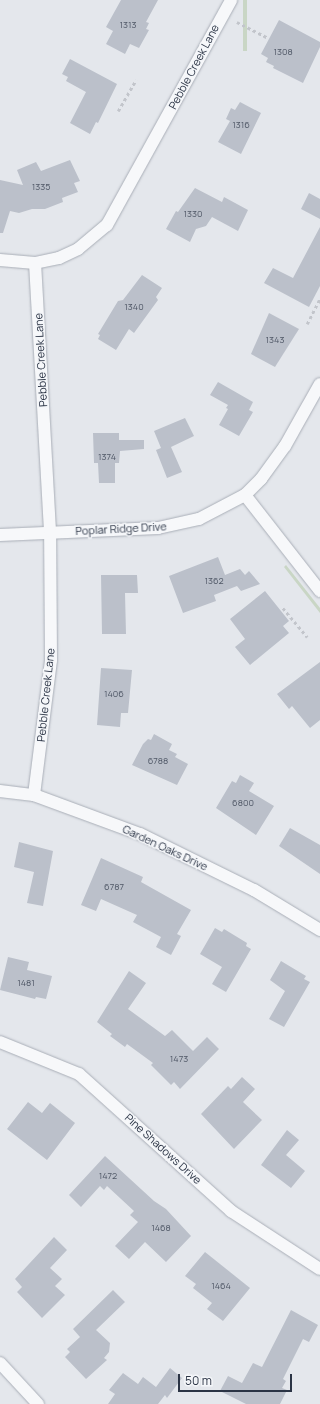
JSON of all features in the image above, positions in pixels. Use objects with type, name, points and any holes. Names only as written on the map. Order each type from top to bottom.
[{"type":"street","name":"Pebble Creek Lane","points":[[34,795],[51,660],[50,531],[35,263],[59,258],[78,249],[107,225],[230,0]]},
{"type":"street","points":[[0,260],[35,263]]},
{"type":"street","name":"Poplar Ridge Drive","points":[[0,535],[50,531],[158,528],[178,525],[199,519],[245,495],[278,457],[320,384]]},
{"type":"street","points":[[245,495],[320,591]]},
{"type":"street","name":"Garden Oaks Drive","points":[[0,791],[34,795],[140,834],[254,890],[320,930]]},
{"type":"street","name":"Pine Shadows Drive","points":[[0,1042],[79,1074],[231,1211],[320,1269]]},
{"type":"street","points":[[0,1363],[38,1404]]},
{"type":"path","points":[[237,22],[268,38]]},
{"type":"path","points":[[118,110],[136,80]]},
{"type":"path","points":[[307,324],[320,299]]},
{"type":"path","points":[[283,608],[307,637]]},
{"type":"green space","points":[[243,0],[247,0],[247,51],[243,51]]},
{"type":"green space","points":[[286,565],[320,608],[320,613],[284,567]]},
{"type":"building","points":[[121,0],[158,0],[146,22],[149,23],[146,29],[149,30],[139,48],[130,44],[125,54],[106,44],[113,31],[106,27]]},
{"type":"building","points":[[279,20],[320,42],[320,47],[303,83],[273,68],[274,66],[266,62],[268,58],[261,54]]},
{"type":"building","points":[[70,59],[117,84],[98,123],[96,122],[90,134],[70,123],[86,92],[66,81],[68,77],[62,74]]},
{"type":"building","points":[[240,102],[261,113],[241,154],[218,142],[230,121],[226,119],[231,108],[235,110]]},
{"type":"building","points":[[70,160],[80,181],[74,183],[78,192],[62,198],[63,202],[45,209],[32,209],[19,213],[10,211],[3,233],[0,233],[0,180],[23,185],[17,170],[36,162],[41,171]]},
{"type":"building","points":[[195,188],[222,202],[224,197],[248,210],[238,231],[212,217],[206,226],[196,229],[190,242],[166,229],[176,211],[178,212]]},
{"type":"building","points":[[309,193],[320,199],[320,219],[301,209]]},
{"type":"building","points":[[320,227],[320,286],[309,307],[264,283],[273,268],[293,278]]},
{"type":"building","points":[[142,275],[162,288],[156,297],[158,300],[134,333],[129,329],[116,350],[98,339],[100,335],[98,334],[118,301],[123,300]]},
{"type":"building","points":[[269,313],[299,329],[275,367],[251,354]]},
{"type":"building","points":[[218,382],[253,402],[249,410],[253,412],[239,436],[219,425],[228,409],[226,408],[228,405],[210,395]]},
{"type":"building","points":[[185,418],[194,436],[171,447],[182,472],[167,478],[156,450],[161,448],[154,431]]},
{"type":"building","points":[[93,433],[119,433],[119,440],[144,440],[144,449],[120,451],[119,463],[115,463],[115,483],[99,483],[98,463],[94,463]]},
{"type":"building","points":[[218,557],[225,575],[240,569],[245,575],[249,571],[260,584],[241,591],[237,586],[214,595],[216,601],[183,613],[169,576]]},
{"type":"building","points":[[101,575],[137,575],[138,593],[125,593],[126,634],[102,634]]},
{"type":"building","points":[[265,591],[289,621],[283,626],[289,633],[250,665],[235,647],[245,639],[230,619]]},
{"type":"building","points":[[320,662],[320,720],[310,728],[292,706],[289,709],[277,694]]},
{"type":"building","points":[[101,668],[132,670],[128,713],[121,713],[120,727],[97,725]]},
{"type":"building","points":[[154,734],[172,744],[169,750],[177,754],[175,757],[188,764],[177,785],[132,765],[143,744],[148,739],[151,740]]},
{"type":"building","points":[[240,775],[254,783],[249,791],[274,806],[256,835],[216,808],[232,781],[236,783]]},
{"type":"building","points":[[290,828],[320,845],[320,874],[279,846]]},
{"type":"building","points":[[19,842],[53,851],[43,906],[27,903],[34,872],[14,867]]},
{"type":"building","points":[[101,858],[143,877],[141,882],[191,910],[177,934],[181,936],[171,955],[156,947],[161,937],[133,922],[137,915],[101,899],[96,911],[81,905]]},
{"type":"building","points":[[215,928],[222,932],[224,929],[247,943],[246,946],[251,949],[226,992],[212,984],[222,967],[200,954]]},
{"type":"building","points":[[8,957],[29,962],[27,970],[52,976],[46,999],[36,997],[35,999],[0,990]]},
{"type":"building","points":[[281,961],[306,976],[304,979],[310,982],[284,1027],[269,1019],[285,991],[270,980]]},
{"type":"building","points":[[129,971],[146,983],[128,1009],[165,1036],[172,1030],[193,1051],[207,1037],[219,1049],[180,1089],[174,1082],[171,1085],[151,1065],[153,1063],[127,1044],[125,1047],[110,1036],[112,1034],[97,1022]]},
{"type":"building","points":[[242,1077],[255,1089],[243,1102],[262,1120],[234,1149],[201,1114],[228,1086],[231,1089]]},
{"type":"building","points":[[28,1102],[42,1113],[50,1103],[75,1123],[47,1160],[7,1129]]},
{"type":"building","points":[[287,1130],[299,1140],[286,1155],[305,1171],[291,1188],[261,1165]]},
{"type":"building","points":[[105,1156],[154,1201],[166,1209],[191,1236],[166,1262],[145,1242],[129,1259],[115,1246],[138,1222],[130,1215],[134,1211],[107,1186],[104,1190],[100,1186],[81,1207],[69,1195]]},
{"type":"building","points":[[54,1237],[67,1250],[50,1268],[62,1279],[55,1286],[65,1295],[42,1318],[17,1292],[22,1287],[15,1279]]},
{"type":"building","points":[[205,1252],[250,1288],[223,1321],[207,1309],[212,1303],[193,1288],[196,1284],[185,1276]]},
{"type":"building","points":[[113,1290],[125,1302],[96,1330],[110,1343],[109,1352],[104,1358],[107,1360],[86,1379],[65,1357],[70,1352],[67,1349],[80,1337],[73,1329]]},
{"type":"building","points":[[291,1310],[318,1325],[309,1342],[303,1339],[283,1379],[286,1381],[282,1388],[287,1390],[280,1404],[246,1404],[220,1391],[228,1376],[242,1383],[253,1363],[262,1367]]},
{"type":"building","points":[[170,1368],[182,1378],[167,1398],[165,1395],[158,1404],[108,1404],[115,1394],[109,1390],[123,1373],[138,1384],[143,1377],[156,1387]]}]
